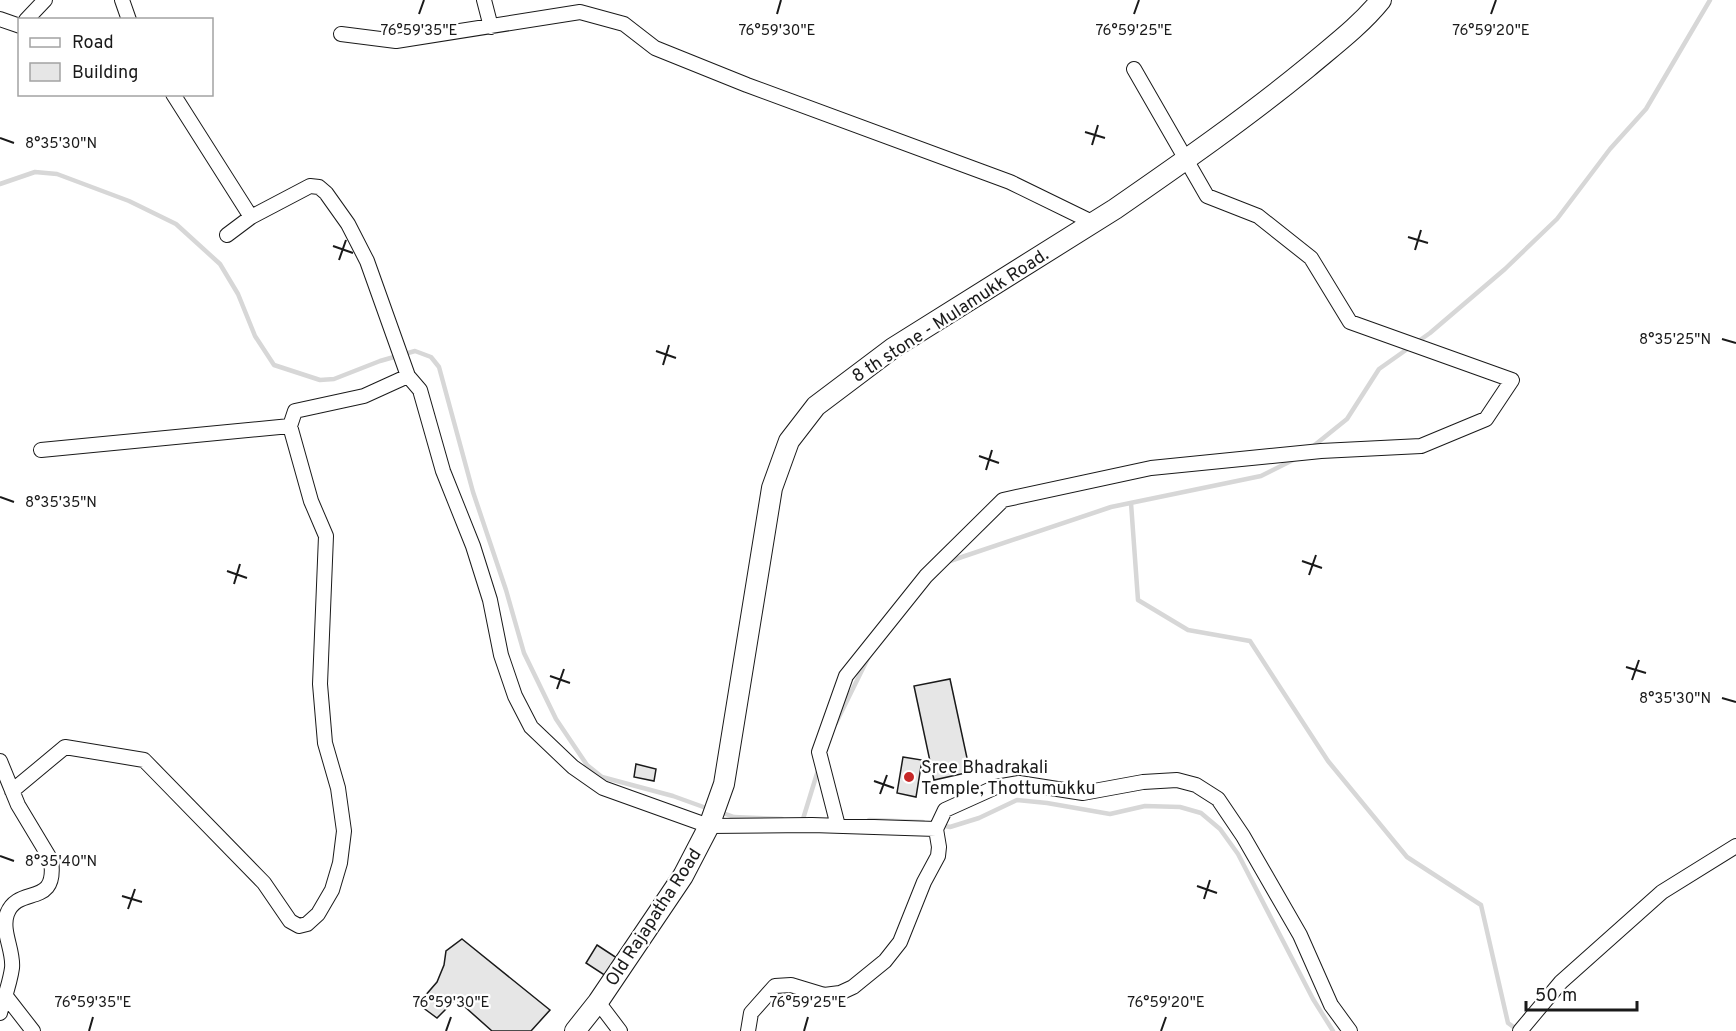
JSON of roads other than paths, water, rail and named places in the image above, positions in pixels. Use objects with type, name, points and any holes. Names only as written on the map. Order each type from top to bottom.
[{"type":"main road","name":"8 th stone - Mulamukk Road.","points":[[719,797],[724,784],[772,488],[789,441],[816,406],[893,348],[1094,223],[1186,158],[1279,90],[1364,21],[1381,0]]},
{"type":"main road","name":"Old Rajapatha Road","points":[[575,1031],[598,1002],[683,876],[710,823],[719,797]]},
{"type":"street","points":[[28,18],[45,0]]},
{"type":"street","points":[[122,0],[128,18]]},
{"type":"street","points":[[484,0],[491,27]]},
{"type":"street","points":[[340,34],[396,41],[580,12],[624,24],[655,48],[747,85],[1011,182],[1094,223]]},
{"type":"street","points":[[0,19],[18,25]]},
{"type":"street","points":[[0,31],[18,26]]},
{"type":"street","points":[[838,826],[819,752],[846,676],[926,576],[1003,500],[1151,468],[1321,451],[1421,446],[1486,419],[1512,380],[1350,322],[1311,258],[1258,216],[1207,196],[1134,69]]},
{"type":"street","points":[[174,96],[251,217]]},
{"type":"street","points":[[227,235],[251,217],[310,186],[320,187],[348,224],[367,261],[404,365],[420,390],[443,471],[473,546],[490,600],[501,655],[515,696],[531,727],[573,767],[603,788],[710,823],[936,829]]},
{"type":"street","points":[[12,791],[64,747],[144,760],[264,883],[290,921],[299,926],[307,924],[318,914],[332,890],[340,863],[344,831],[338,788],[325,743],[320,684],[326,536],[311,501],[291,426],[295,411],[364,396],[404,365]]},
{"type":"street","points":[[42,450],[291,426]]},
{"type":"street","points":[[0,761],[18,805],[51,860],[52,871],[52,882],[44,891],[26,897],[11,907],[6,915],[12,968],[0,1013]]},
{"type":"street","points":[[748,1031],[752,1013],[775,986],[791,985],[824,996],[840,993],[853,987],[885,961],[900,942],[924,882],[938,856],[936,829],[945,810],[996,787],[1019,783],[1083,793],[1143,782],[1177,780],[1197,785],[1218,799],[1243,836],[1300,935],[1331,1005],[1350,1031]]},
{"type":"street","points":[[1523,1027],[1561,982],[1662,892],[1736,846]]},
{"type":"street","points":[[5,995],[33,1031]]},
{"type":"street","points":[[598,1002],[620,1031]]},
{"type":"waterway","points":[[1311,448],[1347,419],[1379,369],[1430,333],[1505,269],[1557,219],[1610,149],[1646,109],[1710,0]]},
{"type":"waterway","points":[[0,184],[35,172],[57,174],[129,201],[176,224],[220,264],[238,294],[255,336],[274,365],[320,380],[334,379],[380,361],[415,351],[431,357],[439,367],[473,492],[506,590],[524,653],[556,719],[587,765],[602,777],[673,796],[709,809]]},
{"type":"waterway","points":[[947,562],[1111,507],[1261,476],[1297,458]]},
{"type":"waterway","points":[[1131,503],[1138,600],[1188,630],[1250,641],[1328,761],[1407,857],[1481,905],[1508,1023],[1519,1031]]},
{"type":"waterway","points":[[836,723],[868,658]]},
{"type":"waterway","points":[[803,819],[819,767]]},
{"type":"waterway","points":[[940,825],[950,827],[979,818],[1017,800],[1110,814],[1145,806],[1180,807],[1201,813],[1220,829],[1238,854],[1313,999],[1333,1031]]},
{"type":"waterway","points":[[720,812],[734,817],[782,819]]},
{"type":"waterway","points":[[869,820],[923,822]]},
{"type":"place","name":"Sree Bhadrakali Temple, Thottumukku","points":[[909,777]]}]
